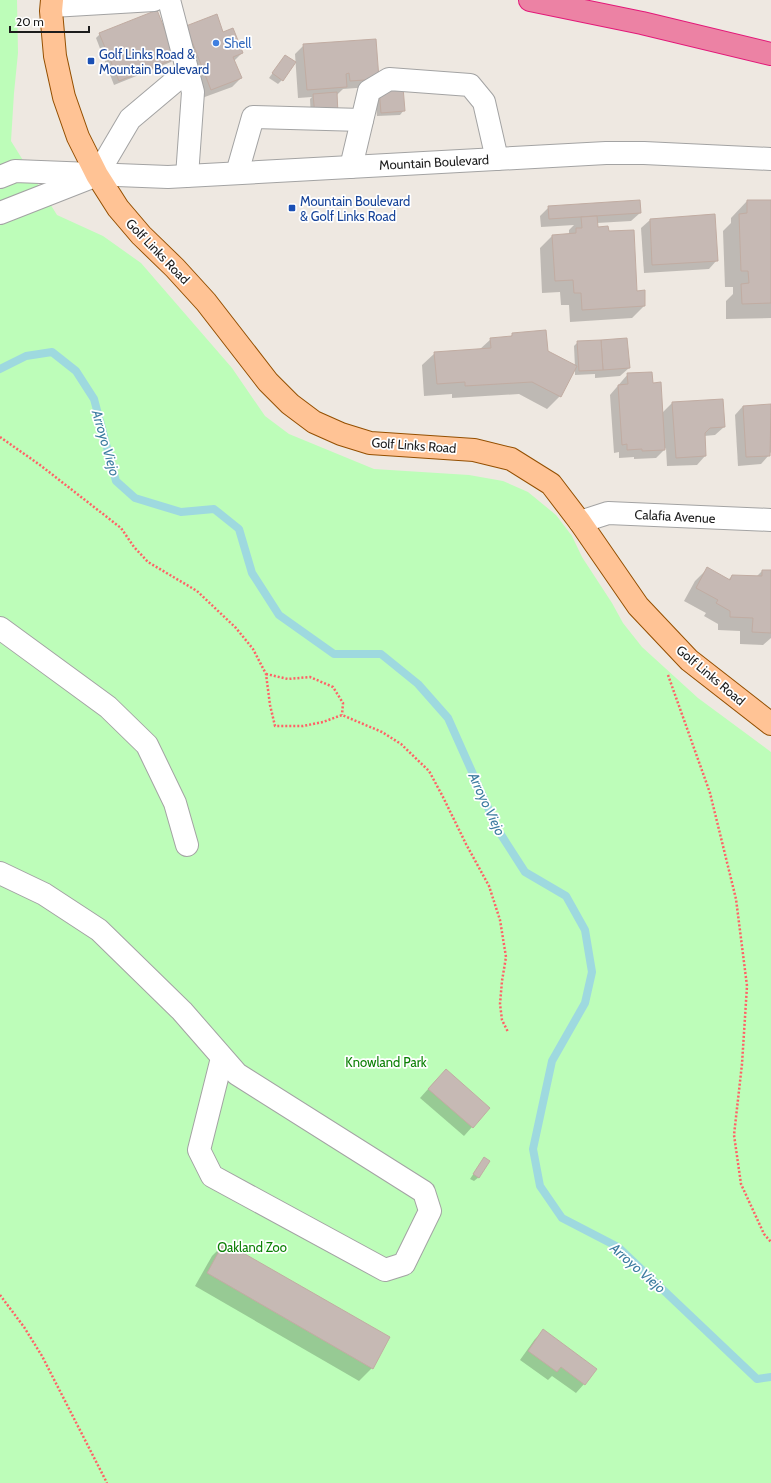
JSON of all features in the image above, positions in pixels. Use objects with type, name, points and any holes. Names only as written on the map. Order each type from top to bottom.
[{"type":"highway","points":[[530,0],[642,23],[771,54]]},
{"type":"main road","name":"Golf Links Road","points":[[52,3],[55,56],[64,97],[78,137],[97,175],[118,208],[141,235],[175,268],[206,302],[268,382],[290,404],[314,422],[341,434],[370,443],[474,450],[511,459],[551,484],[580,522],[638,606],[689,660],[771,724]]},
{"type":"street","points":[[52,3],[154,0]]},
{"type":"street","points":[[168,0],[193,92],[187,176]]},
{"type":"street","points":[[0,214],[97,175],[130,119],[187,72]]},
{"type":"street","points":[[351,167],[369,91],[389,79],[470,85],[484,102],[497,159]]},
{"type":"street","points":[[237,173],[252,117],[362,120]]},
{"type":"street","name":"Mountain Boulevard","points":[[0,177],[15,172],[168,177],[614,153],[771,159]]},
{"type":"street","name":"Calafia Avenue","points":[[580,522],[608,513],[771,520]]},
{"type":"street","points":[[0,628],[108,707],[147,745],[176,802],[188,845]]},
{"type":"street","points":[[0,873],[44,894],[99,930],[182,1011],[237,1074],[424,1192],[430,1211],[404,1264],[385,1270],[212,1176],[199,1150],[222,1058]]},
{"type":"path","points":[[0,437],[40,465],[121,528],[134,547],[148,562],[197,591],[236,628],[253,649],[266,674],[270,705],[275,726],[303,726],[323,722],[342,714],[382,732],[401,744],[429,772],[489,886],[500,920],[506,957],[500,1004],[502,1020],[508,1032]]},
{"type":"path","points":[[266,674],[288,678],[310,677],[333,687],[344,703],[342,714]]},
{"type":"path","points":[[668,674],[710,793],[736,899],[747,986],[742,1064],[734,1135],[741,1184],[764,1234],[771,1242]]},
{"type":"path","points":[[0,1295],[24,1326],[42,1356],[107,1483]]},
{"type":"green space","name":"Knowland Park","points":[[0,0],[17,0],[18,53],[11,141],[57,215],[103,236],[141,263],[232,368],[265,416],[289,434],[374,469],[469,475],[503,481],[528,492],[556,515],[572,536],[582,557],[612,603],[623,623],[642,647],[698,698],[771,752],[771,1483],[0,1483]]},
{"type":"building","points":[[157,10],[176,58],[119,81],[99,33]]},
{"type":"building","name":"Shell","points":[[217,14],[223,32],[233,28],[243,53],[233,57],[242,78],[211,90],[186,26]]},
{"type":"building","points":[[376,39],[379,79],[350,81],[349,73],[346,74],[347,87],[307,90],[303,44]]},
{"type":"building","points":[[285,55],[296,62],[283,81],[272,73]]},
{"type":"building","points":[[403,87],[405,111],[381,113],[379,88]]},
{"type":"building","points":[[337,92],[338,115],[315,116],[313,94]]},
{"type":"building","points":[[640,200],[641,213],[549,219],[548,206]]},
{"type":"building","points":[[747,200],[771,200],[771,303],[742,304],[741,284],[749,283],[748,271],[741,271],[739,214],[747,213]]},
{"type":"building","points":[[715,214],[718,261],[652,265],[650,219]]},
{"type":"building","points":[[597,216],[598,227],[608,226],[609,231],[634,230],[637,291],[645,290],[645,306],[582,310],[581,293],[574,293],[573,280],[555,281],[552,235],[576,233],[576,228],[582,228],[581,217]]},
{"type":"building","points":[[546,330],[548,351],[577,366],[561,397],[532,382],[465,386],[465,382],[437,384],[434,352],[491,348],[490,338],[512,336],[512,333]]},
{"type":"building","points":[[627,338],[630,368],[603,370],[601,340]]},
{"type":"building","points":[[601,340],[603,370],[579,371],[577,341]]},
{"type":"building","points":[[652,372],[653,383],[661,382],[665,450],[627,450],[627,444],[622,445],[618,385],[628,384],[627,373]]},
{"type":"building","points":[[723,399],[725,427],[710,428],[705,433],[706,456],[676,458],[672,402]]},
{"type":"building","points":[[771,404],[770,456],[746,457],[743,406]]},
{"type":"building","points":[[707,567],[730,580],[732,575],[762,576],[762,570],[771,570],[771,633],[752,632],[753,618],[730,617],[730,611],[716,603],[718,600],[696,588]]},
{"type":"building","points":[[446,1069],[490,1108],[473,1128],[428,1089]]},
{"type":"building","points":[[484,1157],[490,1161],[479,1178],[473,1174]]},
{"type":"building","points":[[224,1242],[390,1337],[373,1369],[207,1273]]},
{"type":"building","points":[[543,1329],[597,1369],[585,1385],[561,1367],[557,1372],[528,1351]]},
{"type":"waterway","name":"Arroyo Viejo","points":[[0,369],[26,356],[52,352],[76,371],[94,399],[116,481],[135,498],[181,512],[214,509],[239,529],[252,573],[279,615],[334,654],[381,654],[418,684],[448,718],[498,830],[525,872],[566,896],[585,930],[592,972],[585,1003],[552,1061],[533,1149],[540,1186],[562,1218],[618,1247],[757,1379],[771,1377]]},
{"type":"place","name":"Shell","points":[[216,43]]},
{"type":"place","name":"Golf Links Road & Mountain Boulevard","points":[[91,61]]},
{"type":"place","name":"Mountain Boulevard & Golf Links Road","points":[[292,208]]},
{"type":"park label","name":"Oakland Zoo","points":[[252,1247]]}]
